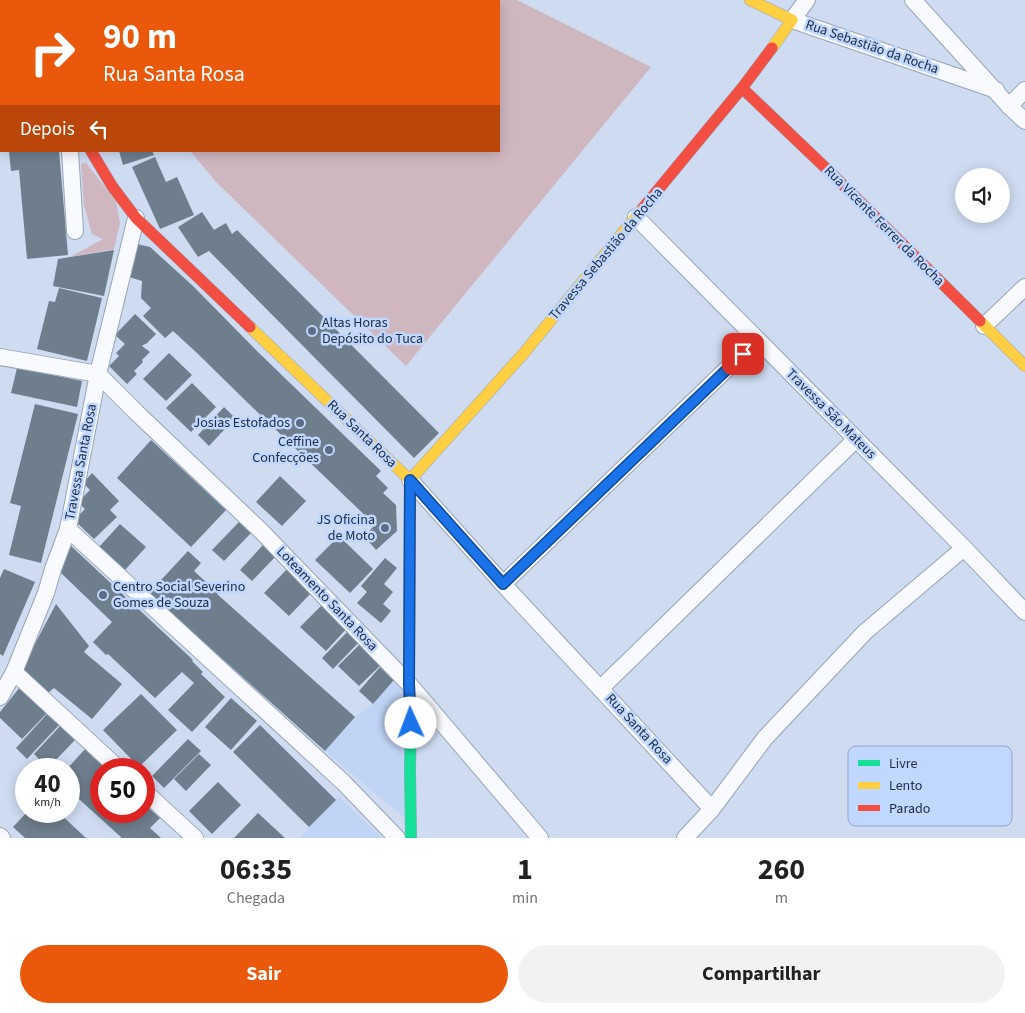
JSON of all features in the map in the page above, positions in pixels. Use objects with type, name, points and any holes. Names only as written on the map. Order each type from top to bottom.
[{"type":"street","name":"Rua Sebastião da Rocha","points":[[750,0],[792,20],[996,90]]},
{"type":"street","points":[[792,20],[807,0]]},
{"type":"street","points":[[913,0],[1009,106],[1025,121]]},
{"type":"street","name":"Travessa Sebastião da Rocha","points":[[410,480],[524,353],[742,88],[792,20]]},
{"type":"street","name":"Rua Vicente Ferrer da Rocha","points":[[742,88],[834,174],[1025,366]]},
{"type":"street","points":[[1009,106],[1025,90]]},
{"type":"street","points":[[70,152],[75,231]]},
{"type":"street","name":"Rua Santa Rosa","points":[[91,152],[115,193],[136,218],[410,480],[503,584],[712,809]]},
{"type":"street","name":"Travessa Santa Rosa","points":[[0,697],[14,672],[46,593],[68,529],[98,374],[136,218]]},
{"type":"street","name":"Travessa São Mateus","points":[[636,218],[964,548],[1025,612]]},
{"type":"street","points":[[984,326],[1025,287]]},
{"type":"street","points":[[503,584],[758,340]]},
{"type":"street","points":[[0,357],[98,374]]},
{"type":"street","name":"Loteamento Santa Rosa","points":[[98,374],[261,531],[409,684],[540,838]]},
{"type":"street","points":[[601,688],[856,439]]},
{"type":"street","points":[[410,480],[409,684],[411,838]]},
{"type":"street","points":[[68,529],[344,783],[397,838]]},
{"type":"street","points":[[685,838],[712,809],[765,738],[866,632],[964,548]]},
{"type":"street","points":[[14,672],[107,758]]},
{"type":"street","points":[[155,801],[194,838]]},
{"type":"shaded area","points":[[500,0],[517,0],[651,67],[406,366],[217,183],[191,152],[500,152]]},
{"type":"shaded area","points":[[86,163],[116,201],[120,223],[114,249],[70,257],[103,239],[92,234],[84,205],[81,164]]},
{"type":"shaded area","points":[[405,669],[410,822],[325,751],[355,717],[373,704]]},
{"type":"shaded area","points":[[339,797],[382,838],[301,838],[309,827]]},
{"type":"building","points":[[9,152],[59,152],[68,255],[27,259],[19,170],[11,171]]},
{"type":"building","points":[[119,152],[152,152],[154,155],[123,165]]},
{"type":"building","points":[[155,157],[166,182],[177,177],[194,215],[160,229],[132,167]]},
{"type":"building","points":[[202,212],[214,230],[226,223],[232,234],[237,230],[439,433],[414,458],[209,251],[198,257],[178,227]]},
{"type":"building","points":[[137,244],[150,247],[193,286],[381,471],[376,476],[388,488],[383,493],[396,505],[397,531],[376,550],[364,536],[375,525],[173,331],[165,338],[143,316],[151,308],[141,298],[142,281],[129,277]]},
{"type":"building","points":[[114,250],[104,296],[53,286],[58,259]]},
{"type":"building","points":[[59,288],[102,298],[87,361],[37,349],[49,301],[55,302]]},
{"type":"building","points":[[135,314],[156,334],[142,346],[150,352],[134,371],[137,374],[127,384],[109,366],[119,356],[116,353],[125,344],[115,335]]},
{"type":"building","points":[[169,353],[192,375],[166,401],[143,379]]},
{"type":"building","points":[[17,368],[82,381],[77,407],[11,393]]},
{"type":"building","points":[[192,383],[216,407],[191,432],[166,408]]},
{"type":"building","points":[[35,404],[78,414],[41,563],[9,555],[21,506],[10,503]]},
{"type":"building","points":[[224,407],[235,418],[209,446],[198,435]]},
{"type":"building","points":[[151,440],[226,510],[191,547],[117,478]]},
{"type":"building","points":[[92,473],[119,501],[110,510],[117,517],[94,539],[74,520],[85,509],[78,502],[90,490],[83,483]]},
{"type":"building","points":[[280,476],[306,501],[282,526],[256,502]]},
{"type":"building","points":[[239,522],[251,533],[224,561],[212,550]]},
{"type":"building","points":[[120,524],[146,547],[125,570],[99,547]]},
{"type":"building","points":[[339,536],[373,569],[350,593],[315,560]]},
{"type":"building","points":[[264,544],[276,556],[252,581],[240,570]]},
{"type":"building","points":[[70,545],[193,660],[203,672],[201,674],[225,697],[192,732],[168,710],[194,683],[182,672],[155,698],[93,642],[112,622],[61,573]]},
{"type":"building","points":[[188,551],[201,563],[194,571],[217,594],[355,717],[325,751],[149,593]]},
{"type":"building","points":[[385,558],[397,568],[384,584],[393,592],[383,604],[391,611],[381,623],[357,603],[367,592],[361,586]]},
{"type":"building","points":[[289,567],[313,591],[289,616],[264,593]]},
{"type":"building","points":[[4,569],[35,582],[3,656],[0,654],[0,578]]},
{"type":"building","points":[[324,603],[349,626],[326,651],[300,627]]},
{"type":"building","points":[[56,604],[89,646],[84,652],[122,684],[92,719],[54,688],[48,693],[21,670]]},
{"type":"building","points":[[351,628],[362,639],[333,669],[322,658]]},
{"type":"building","points":[[364,640],[385,661],[359,686],[338,666]]},
{"type":"building","points":[[380,667],[394,680],[373,704],[359,691]]},
{"type":"building","points":[[20,687],[47,713],[22,739],[0,718],[0,712]]},
{"type":"building","points":[[141,694],[177,730],[148,758],[130,758],[103,730]]},
{"type":"building","points":[[231,698],[257,721],[231,750],[205,727]]},
{"type":"building","points":[[47,714],[59,725],[28,758],[16,748]]},
{"type":"building","points":[[260,725],[336,800],[309,827],[233,752]]},
{"type":"building","points":[[60,726],[75,740],[58,758],[38,758],[34,754]]},
{"type":"building","points":[[188,739],[201,751],[164,788],[155,779],[155,773]]},
{"type":"building","points":[[85,749],[94,758],[90,758],[90,809],[80,800],[80,758],[77,758]]},
{"type":"building","points":[[199,754],[211,765],[186,791],[174,779]]},
{"type":"building","points":[[218,782],[241,805],[212,834],[189,811]]},
{"type":"building","points":[[258,813],[271,825],[285,838],[234,838]]},
{"type":"building","points":[[155,814],[160,818],[155,823]]},
{"type":"building","points":[[17,823],[70,823],[86,838],[25,838],[13,827]]},
{"type":"building","points":[[105,823],[155,823],[150,828],[161,838],[122,838]]},
{"type":"traffic: fast","points":[[411,723],[411,838]]},
{"type":"traffic: slow","points":[[750,0],[792,20],[772,48]]},
{"type":"traffic: slow","points":[[410,480],[524,353],[643,208]]},
{"type":"traffic: slow","points":[[980,321],[1025,366]]},
{"type":"traffic: slow","points":[[250,327],[410,480]]},
{"type":"traffic: slow","points":[[410,480],[409,684],[411,723]]},
{"type":"traffic: jam","points":[[643,208],[742,88],[772,48]]},
{"type":"traffic: jam","points":[[742,88],[980,321]]},
{"type":"traffic: jam","points":[[92,152],[112,186],[136,218],[250,327]]},
{"type":"place","name":"Altas Horas Depósito do Tuca","points":[[312,331]]},
{"type":"place","name":"Josias Estofados","points":[[300,423]]},
{"type":"place","name":"Ceffine Confecções","points":[[329,450]]},
{"type":"place","name":"JS Oficina de Moto","points":[[385,528]]},
{"type":"place","name":"Centro Social Severino Gomes de Souza","points":[[103,595]]},
{"type":"route","points":[[411,723],[409,684],[410,480],[503,584],[743,354]]}]
